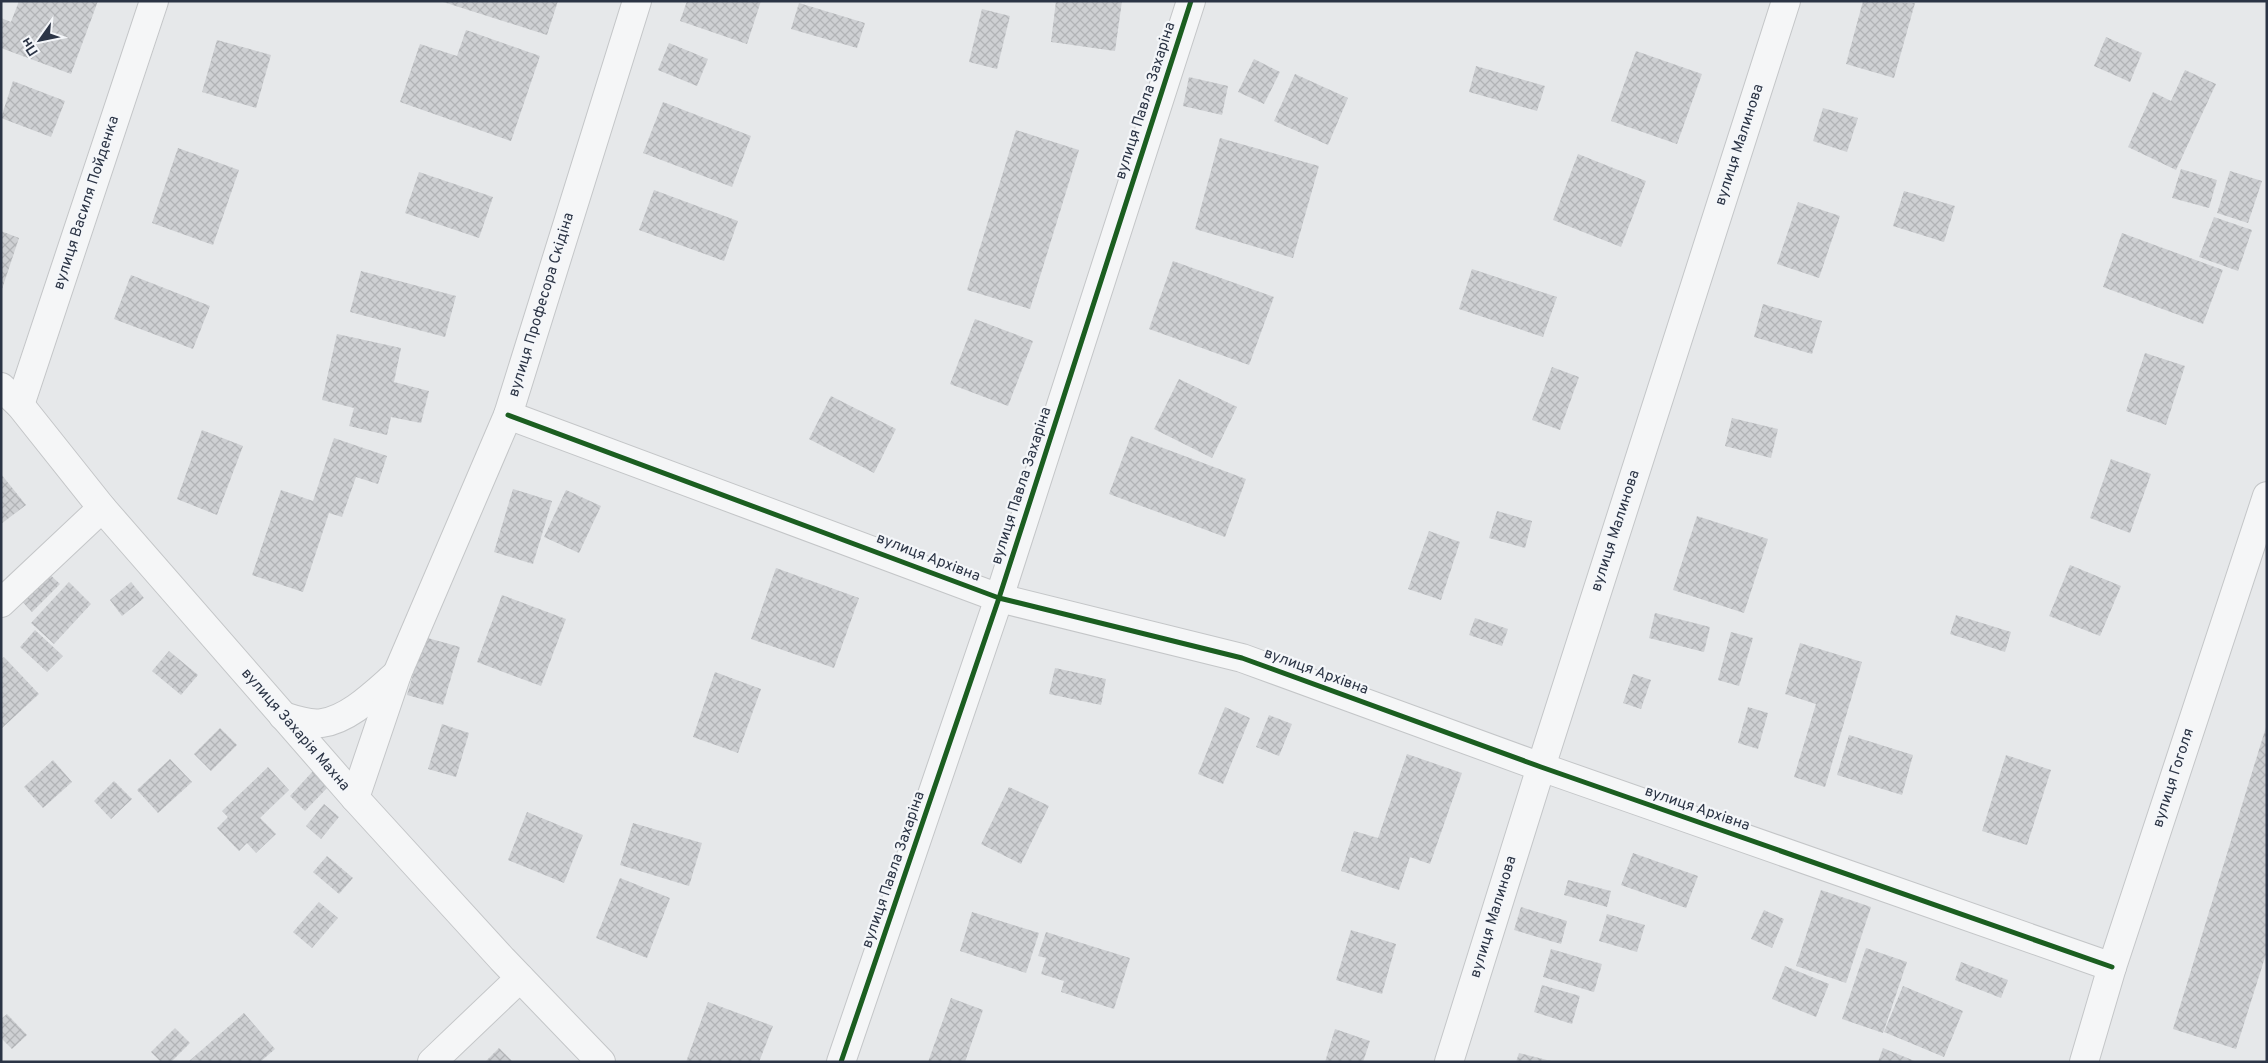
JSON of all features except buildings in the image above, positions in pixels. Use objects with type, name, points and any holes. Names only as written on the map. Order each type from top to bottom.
[{"type":"street","name":"вулиця Василя Пойденка","points":[[10,396],[154,1]]},
{"type":"street","name":"вулиця Професора Скідіна","points":[[355,798],[397,674],[508,415],[638,1]]},
{"type":"street","name":"вулиця Павла Захаріна","points":[[841,1062],[1000,598],[1191,1]]},
{"type":"street","name":"вулиця Малинова","points":[[1449,1062],[1541,767],[1786,1]]},
{"type":"street","name":"вулиця Захарія Махна","points":[[10,396],[102,508],[355,798],[520,978],[601,1062]]},
{"type":"street","name":"вулиця Архівна","points":[[508,415],[1000,598],[1242,658],[1541,767],[2112,967]]},
{"type":"street","name":"вулиця Гоголя","points":[[2084,1062],[2112,967],[2267,496]]},
{"type":"street","points":[[1,603],[102,508]]},
{"type":"street","points":[[283,716],[301,722],[322,723],[340,717],[375,693],[397,674]]},
{"type":"street","points":[[432,1062],[520,978]]},
{"type":"cycle path","points":[[841,1062],[999,598],[1191,1]]},
{"type":"cycle path","points":[[508,415],[999,598],[1242,658],[1541,767],[2112,967]]}]
